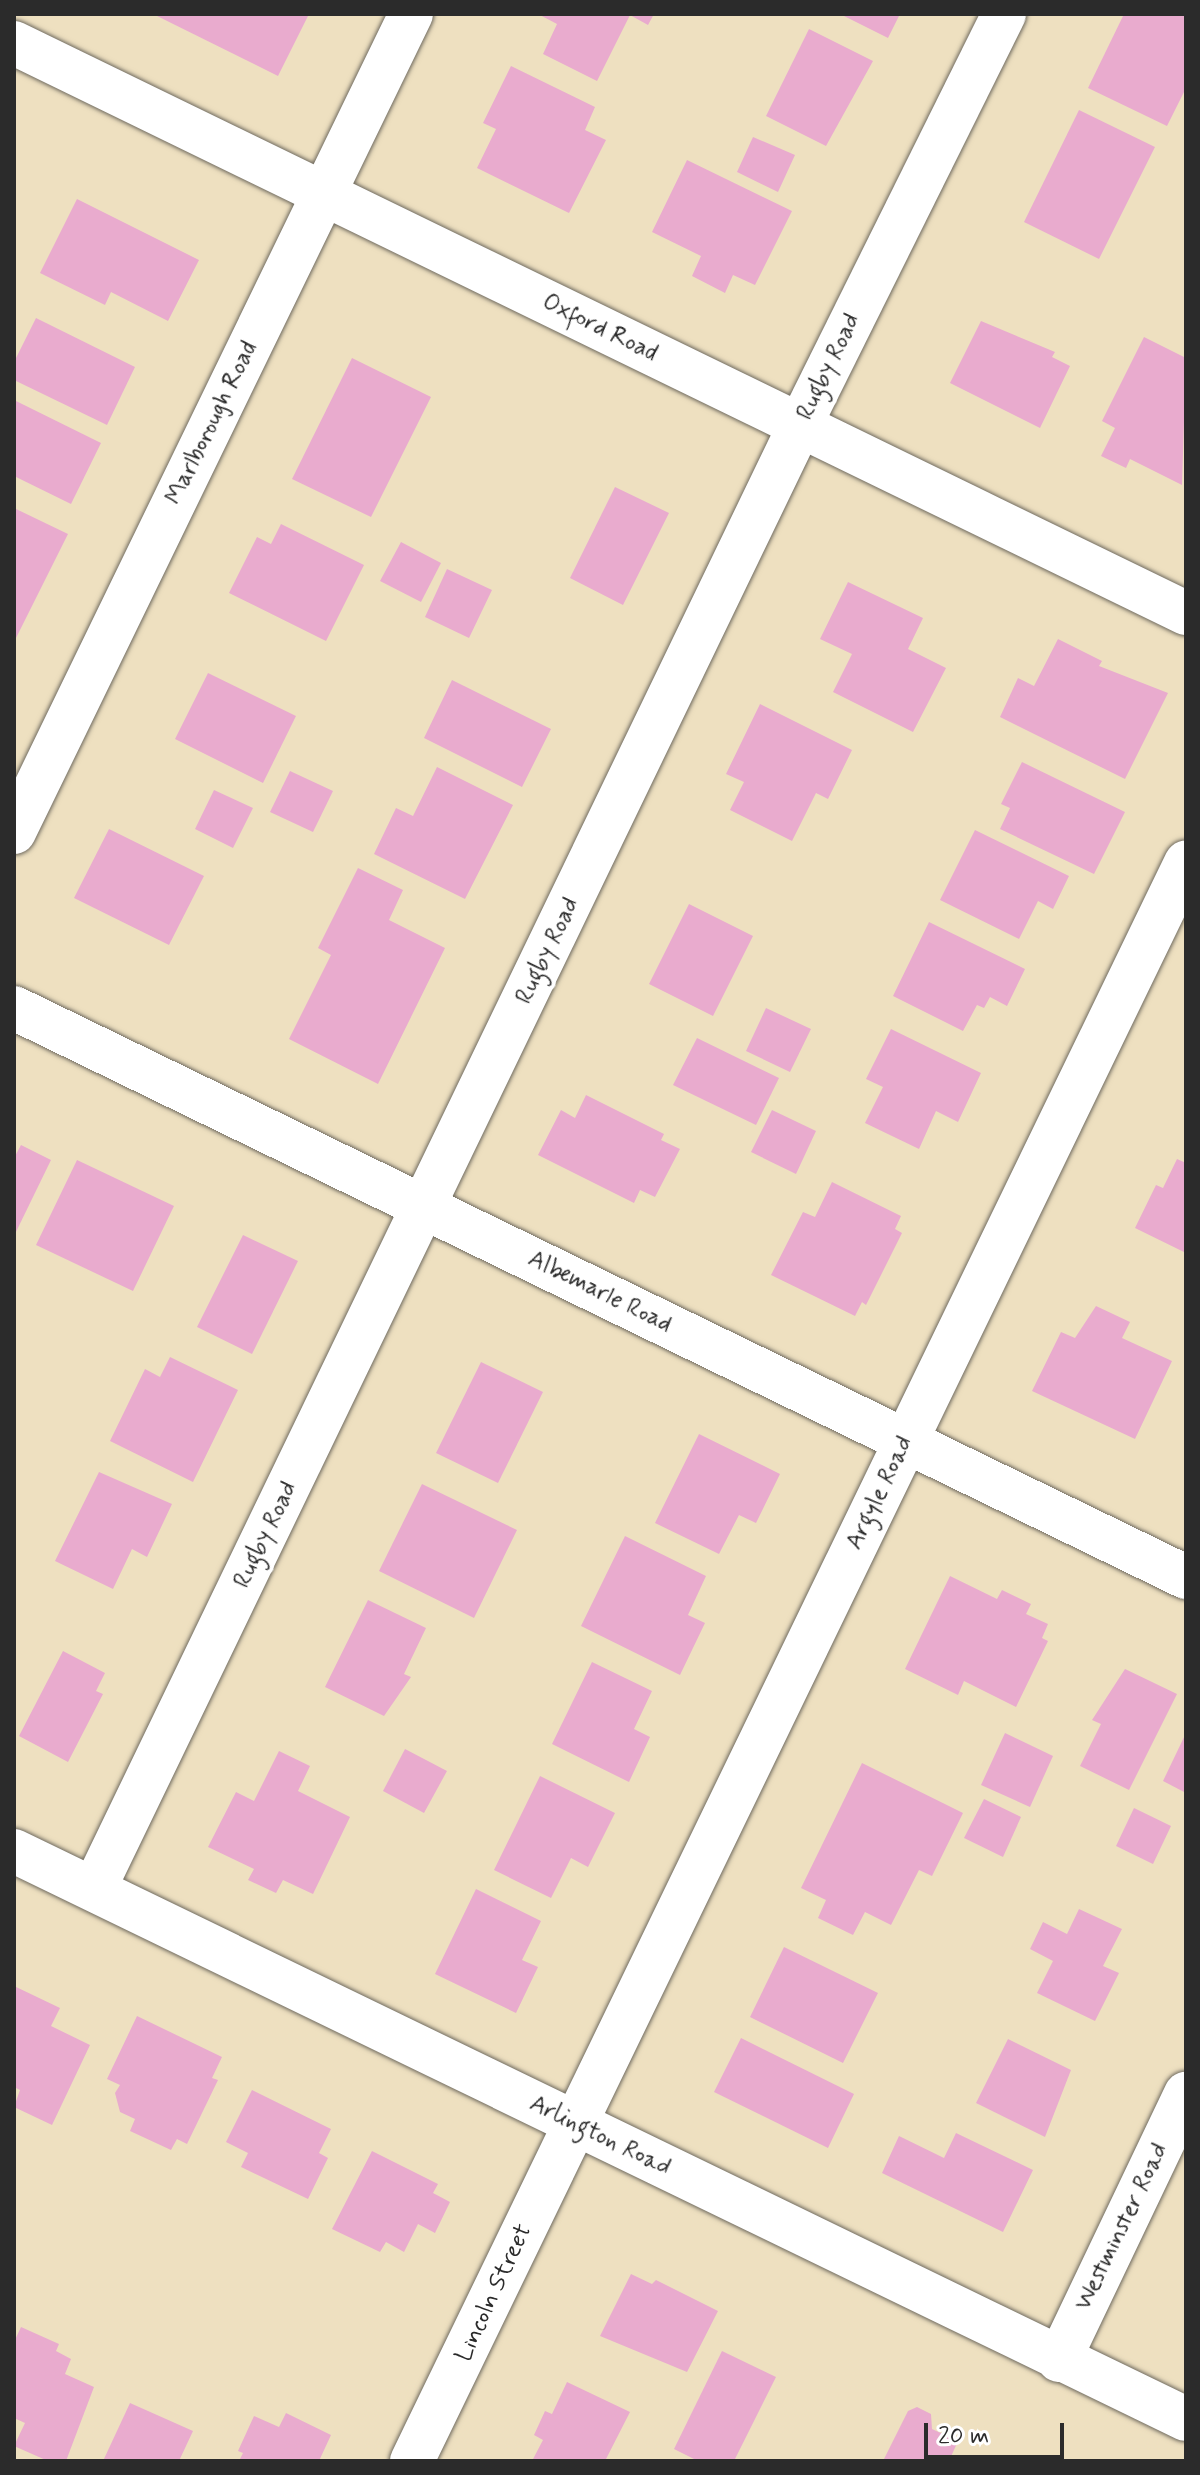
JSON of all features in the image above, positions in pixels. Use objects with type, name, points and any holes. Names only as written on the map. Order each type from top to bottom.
[{"type":"street","name":"Marlborough Road","points":[[14,832],[411,14]]},
{"type":"street","name":"Rugby Road","points":[[94,1889],[800,425],[1004,14]]},
{"type":"street","name":"Oxford Road","points":[[14,43],[1186,613]]},
{"type":"street","name":"Argyle Road","points":[[574,2124],[1186,863]]},
{"type":"street","name":"Albemarle Road","points":[[14,1008],[1186,1577]]},
{"type":"street","name":"Arlington Road","points":[[14,1851],[1186,2419]]},
{"type":"street","name":"Westminster Road","points":[[1059,2360],[1186,2094]]},
{"type":"street","name":"Lincoln Street","points":[[412,2461],[574,2124]]},
{"type":"building","points":[[153,14],[309,14],[278,76]]},
{"type":"building","points":[[538,14],[654,14],[648,25],[630,15],[597,81],[543,54],[557,24]]},
{"type":"building","points":[[840,14],[900,14],[888,38]]},
{"type":"building","points":[[1124,14],[1186,14],[1186,88],[1167,126],[1088,88]]},
{"type":"building","points":[[809,29],[873,61],[826,146],[766,116]]},
{"type":"building","points":[[511,66],[595,107],[585,130],[606,140],[569,213],[477,168],[496,129],[483,123]]},
{"type":"building","points":[[1079,110],[1155,147],[1099,259],[1024,222]]},
{"type":"building","points":[[753,137],[795,155],[778,192],[737,172]]},
{"type":"building","points":[[687,160],[792,211],[755,285],[733,275],[725,293],[692,276],[701,256],[652,232]]},
{"type":"building","points":[[77,199],[199,260],[168,321],[111,292],[105,305],[40,273]]},
{"type":"building","points":[[36,318],[135,367],[107,425],[14,380],[14,362]]},
{"type":"building","points":[[981,321],[1055,352],[1052,357],[1070,366],[1040,428],[950,383]]},
{"type":"building","points":[[1144,337],[1186,358],[1182,485],[1130,459],[1126,468],[1101,456],[1115,428],[1102,421]]},
{"type":"building","points":[[352,358],[431,397],[371,517],[292,479]]},
{"type":"building","points":[[14,400],[101,443],[71,504],[14,476]]},
{"type":"building","points":[[615,487],[669,513],[623,605],[570,578]]},
{"type":"building","points":[[14,508],[68,534],[14,642]]},
{"type":"building","points":[[281,524],[364,565],[326,641],[229,593],[257,537],[271,544]]},
{"type":"building","points":[[401,542],[441,563],[421,602],[380,581]]},
{"type":"building","points":[[447,569],[492,590],[469,638],[425,617]]},
{"type":"building","points":[[848,582],[923,618],[908,649],[946,668],[913,732],[833,692],[852,654],[820,639]]},
{"type":"building","points":[[1058,639],[1102,661],[1099,666],[1168,693],[1125,779],[1000,717],[1018,678],[1034,686]]},
{"type":"building","points":[[208,673],[296,716],[263,783],[175,739]]},
{"type":"building","points":[[452,680],[551,729],[522,787],[424,738]]},
{"type":"building","points":[[760,704],[852,750],[828,799],[816,793],[792,841],[730,810],[744,782],[726,774]]},
{"type":"building","points":[[1022,762],[1125,812],[1094,874],[1000,829],[1010,808],[1001,804]]},
{"type":"building","points":[[437,767],[513,805],[465,899],[374,854],[396,808],[413,816]]},
{"type":"building","points":[[290,771],[333,791],[313,832],[270,812]]},
{"type":"building","points":[[214,790],[253,808],[233,848],[195,829]]},
{"type":"building","points":[[109,829],[204,876],[169,945],[74,898]]},
{"type":"building","points":[[975,830],[1069,876],[1053,909],[1038,901],[1019,939],[940,900]]},
{"type":"building","points":[[358,868],[403,890],[389,920],[445,948],[378,1084],[289,1039],[331,955],[318,948]]},
{"type":"building","points":[[689,904],[753,936],[713,1016],[649,984]]},
{"type":"building","points":[[929,922],[1025,969],[1007,1006],[990,997],[984,1008],[977,1005],[963,1031],[893,996]]},
{"type":"building","points":[[766,1008],[811,1029],[790,1072],[746,1051]]},
{"type":"building","points":[[891,1029],[981,1073],[958,1122],[936,1111],[919,1149],[865,1123],[883,1087],[866,1079]]},
{"type":"building","points":[[697,1038],[779,1078],[756,1125],[673,1085]]},
{"type":"building","points":[[586,1095],[664,1134],[661,1140],[680,1149],[655,1197],[640,1190],[634,1203],[538,1155],[561,1110],[575,1118]]},
{"type":"building","points":[[772,1110],[816,1131],[796,1174],[751,1152]]},
{"type":"building","points":[[21,1145],[51,1160],[14,1236],[14,1158]]},
{"type":"building","points":[[1177,1159],[1186,1163],[1186,1253],[1135,1228],[1156,1185],[1163,1188]]},
{"type":"building","points":[[77,1160],[174,1206],[133,1291],[36,1245]]},
{"type":"building","points":[[832,1182],[901,1216],[895,1229],[902,1233],[866,1305],[862,1302],[855,1316],[771,1275],[803,1212],[815,1217]]},
{"type":"building","points":[[243,1235],[298,1261],[252,1354],[197,1327]]},
{"type":"building","points":[[1096,1306],[1130,1322],[1122,1338],[1172,1361],[1135,1439],[1032,1391],[1061,1332],[1075,1338]]},
{"type":"building","points":[[170,1357],[238,1390],[193,1482],[110,1441],[145,1369],[160,1377]]},
{"type":"building","points":[[481,1362],[543,1392],[498,1483],[436,1453]]},
{"type":"building","points":[[699,1434],[780,1474],[756,1523],[739,1515],[719,1554],[655,1523]]},
{"type":"building","points":[[99,1472],[172,1504],[147,1557],[132,1549],[113,1589],[55,1561]]},
{"type":"building","points":[[422,1484],[517,1530],[474,1618],[379,1571]]},
{"type":"building","points":[[625,1536],[706,1576],[688,1615],[705,1623],[680,1675],[581,1626]]},
{"type":"building","points":[[950,1576],[997,1599],[1002,1590],[1031,1604],[1026,1614],[1048,1624],[1042,1638],[1048,1641],[1016,1707],[964,1681],[958,1695],[905,1669]]},
{"type":"building","points":[[368,1600],[426,1628],[404,1674],[411,1677],[384,1716],[325,1687]]},
{"type":"building","points":[[63,1651],[105,1673],[96,1691],[103,1694],[68,1762],[19,1736]]},
{"type":"building","points":[[592,1662],[652,1691],[634,1729],[650,1737],[629,1782],[552,1744]]},
{"type":"building","points":[[1125,1669],[1177,1694],[1129,1790],[1080,1766],[1101,1724],[1092,1720]]},
{"type":"building","points":[[1005,1733],[1053,1756],[1030,1807],[981,1785]]},
{"type":"building","points":[[1186,1733],[1186,1793],[1163,1781]]},
{"type":"building","points":[[405,1749],[447,1771],[424,1813],[383,1791]]},
{"type":"building","points":[[279,1751],[310,1766],[298,1791],[350,1817],[313,1894],[283,1880],[276,1893],[248,1880],[254,1869],[208,1847],[236,1792],[254,1801]]},
{"type":"building","points":[[862,1763],[963,1813],[932,1876],[919,1870],[891,1925],[865,1912],[853,1935],[818,1918],[826,1900],[801,1888]]},
{"type":"building","points":[[540,1776],[615,1813],[588,1867],[571,1858],[551,1898],[494,1870]]},
{"type":"building","points":[[984,1799],[1021,1817],[1003,1857],[964,1838]]},
{"type":"building","points":[[1134,1808],[1171,1826],[1153,1864],[1116,1846]]},
{"type":"building","points":[[476,1889],[541,1921],[522,1960],[538,1967],[516,2013],[435,1974]]},
{"type":"building","points":[[1079,1909],[1122,1929],[1103,1966],[1119,1973],[1095,2021],[1037,1993],[1053,1961],[1030,1949],[1043,1922],[1067,1934]]},
{"type":"building","points":[[784,1947],[878,1993],[843,2063],[750,2017]]},
{"type":"building","points":[[14,1986],[60,2008],[51,2026],[90,2045],[52,2125],[14,2107],[20,2090],[14,2087]]},
{"type":"building","points":[[137,2016],[222,2057],[212,2078],[218,2080],[187,2144],[177,2139],[171,2150],[130,2131],[135,2119],[120,2112],[115,2093],[120,2085],[107,2079]]},
{"type":"building","points":[[741,2038],[854,2094],[828,2148],[714,2092]]},
{"type":"building","points":[[1008,2039],[1071,2070],[1045,2137],[976,2103]]},
{"type":"building","points":[[252,2090],[331,2129],[319,2153],[328,2158],[308,2199],[241,2167],[248,2153],[226,2142]]},
{"type":"building","points":[[956,2133],[1033,2170],[1003,2232],[882,2173],[899,2136],[944,2158]]},
{"type":"building","points":[[372,2151],[438,2184],[433,2193],[450,2202],[435,2233],[418,2224],[404,2252],[386,2242],[380,2252],[332,2229]]},
{"type":"building","points":[[631,2274],[652,2284],[656,2280],[718,2311],[687,2372],[600,2336]]},
{"type":"building","points":[[21,2327],[59,2344],[56,2351],[71,2359],[65,2374],[94,2387],[66,2461],[48,2461],[14,2446],[25,2423],[14,2418],[14,2342]]},
{"type":"building","points":[[722,2351],[776,2377],[734,2461],[698,2461],[674,2449]]},
{"type":"building","points":[[567,2382],[630,2412],[605,2461],[532,2461],[543,2440],[534,2435],[545,2411],[552,2414]]},
{"type":"building","points":[[130,2403],[193,2431],[179,2461],[103,2461]]},
{"type":"building","points":[[917,2407],[931,2414],[932,2429],[958,2441],[949,2461],[883,2461],[908,2411]]},
{"type":"building","points":[[286,2413],[331,2435],[319,2461],[239,2461],[243,2453],[238,2451],[254,2416],[279,2427]]}]
